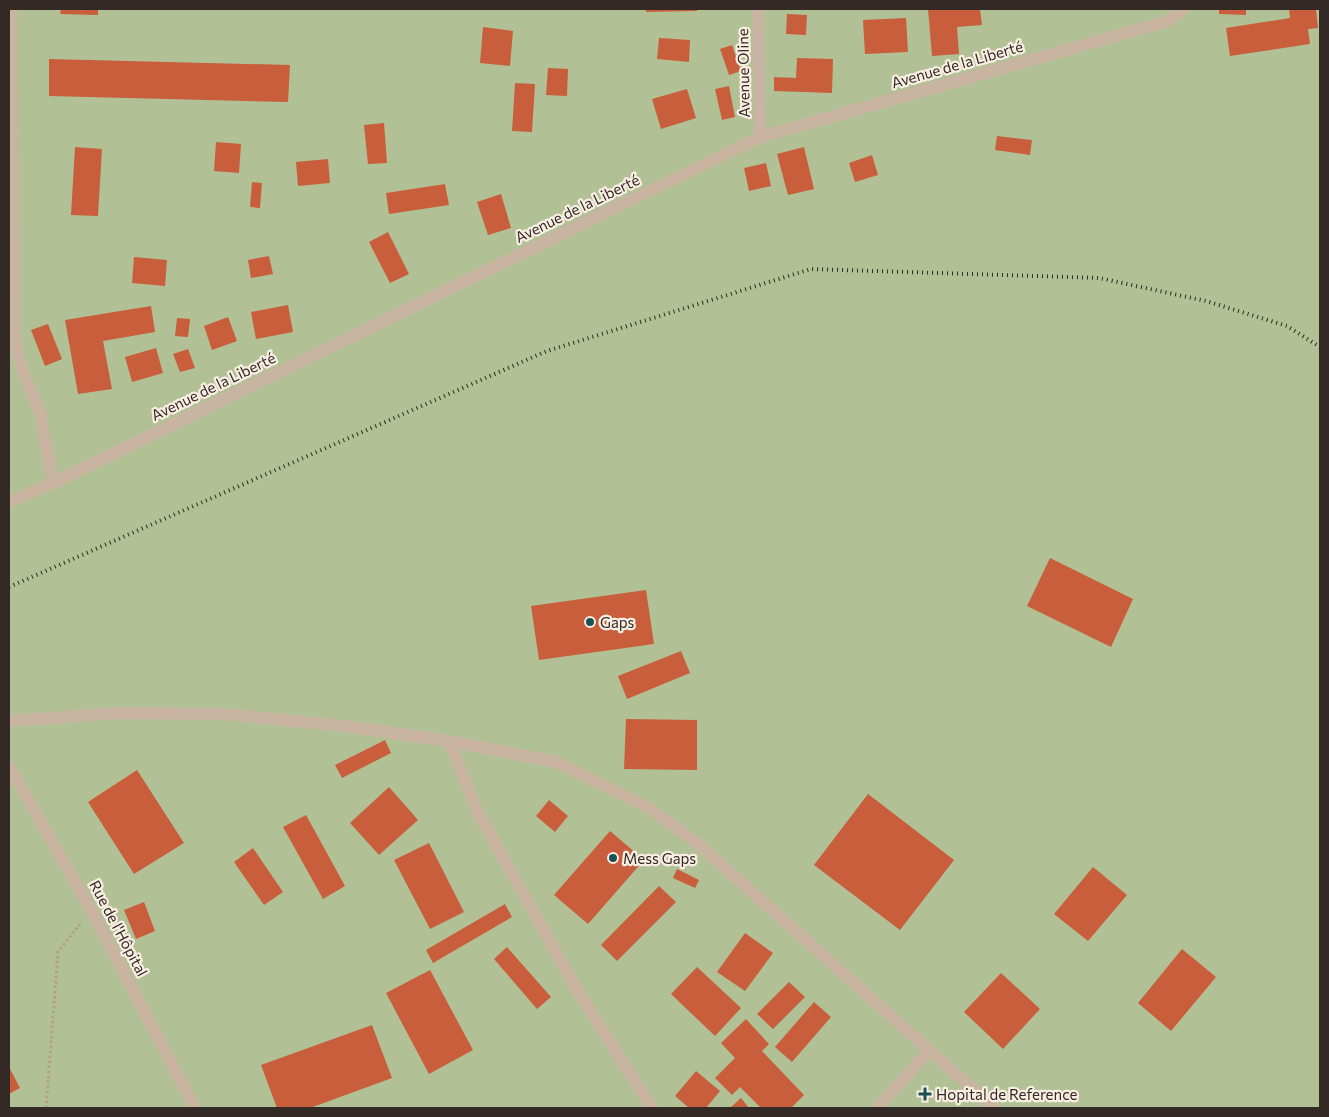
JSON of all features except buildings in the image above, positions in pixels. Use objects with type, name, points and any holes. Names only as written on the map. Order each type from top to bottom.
[{"type":"street","points":[[11,9],[15,341],[22,371],[40,412],[53,483]]},
{"type":"street","name":"Avenue Oline","points":[[758,9],[760,137]]},
{"type":"street","name":"Avenue de la Liberté","points":[[9,502],[53,483],[760,137],[1168,21],[1183,9]]},
{"type":"street","points":[[9,721],[119,713],[224,714],[345,726],[449,741],[556,762],[648,808],[696,842],[994,1108]]},
{"type":"street","points":[[449,741],[476,809],[576,988],[652,1108]]},
{"type":"street","name":"Rue de l'Hôpital","points":[[9,766],[91,910],[195,1108]]},
{"type":"street","points":[[878,1108],[929,1051]]},
{"type":"path","points":[[46,1108],[58,952],[91,910]]},
{"type":"green space","points":[[9,9],[1320,9],[1320,1108],[9,1108]]},
{"type":"railway","points":[[9,587],[547,351],[811,269],[1099,278],[1206,301],[1287,326],[1320,347]]},
{"type":"place","name":"Gaps","points":[[590,622]]},
{"type":"place","name":"Mess Gaps","points":[[613,858]]},
{"type":"place","name":"Hopital de Reference","points":[[925,1094]]}]
